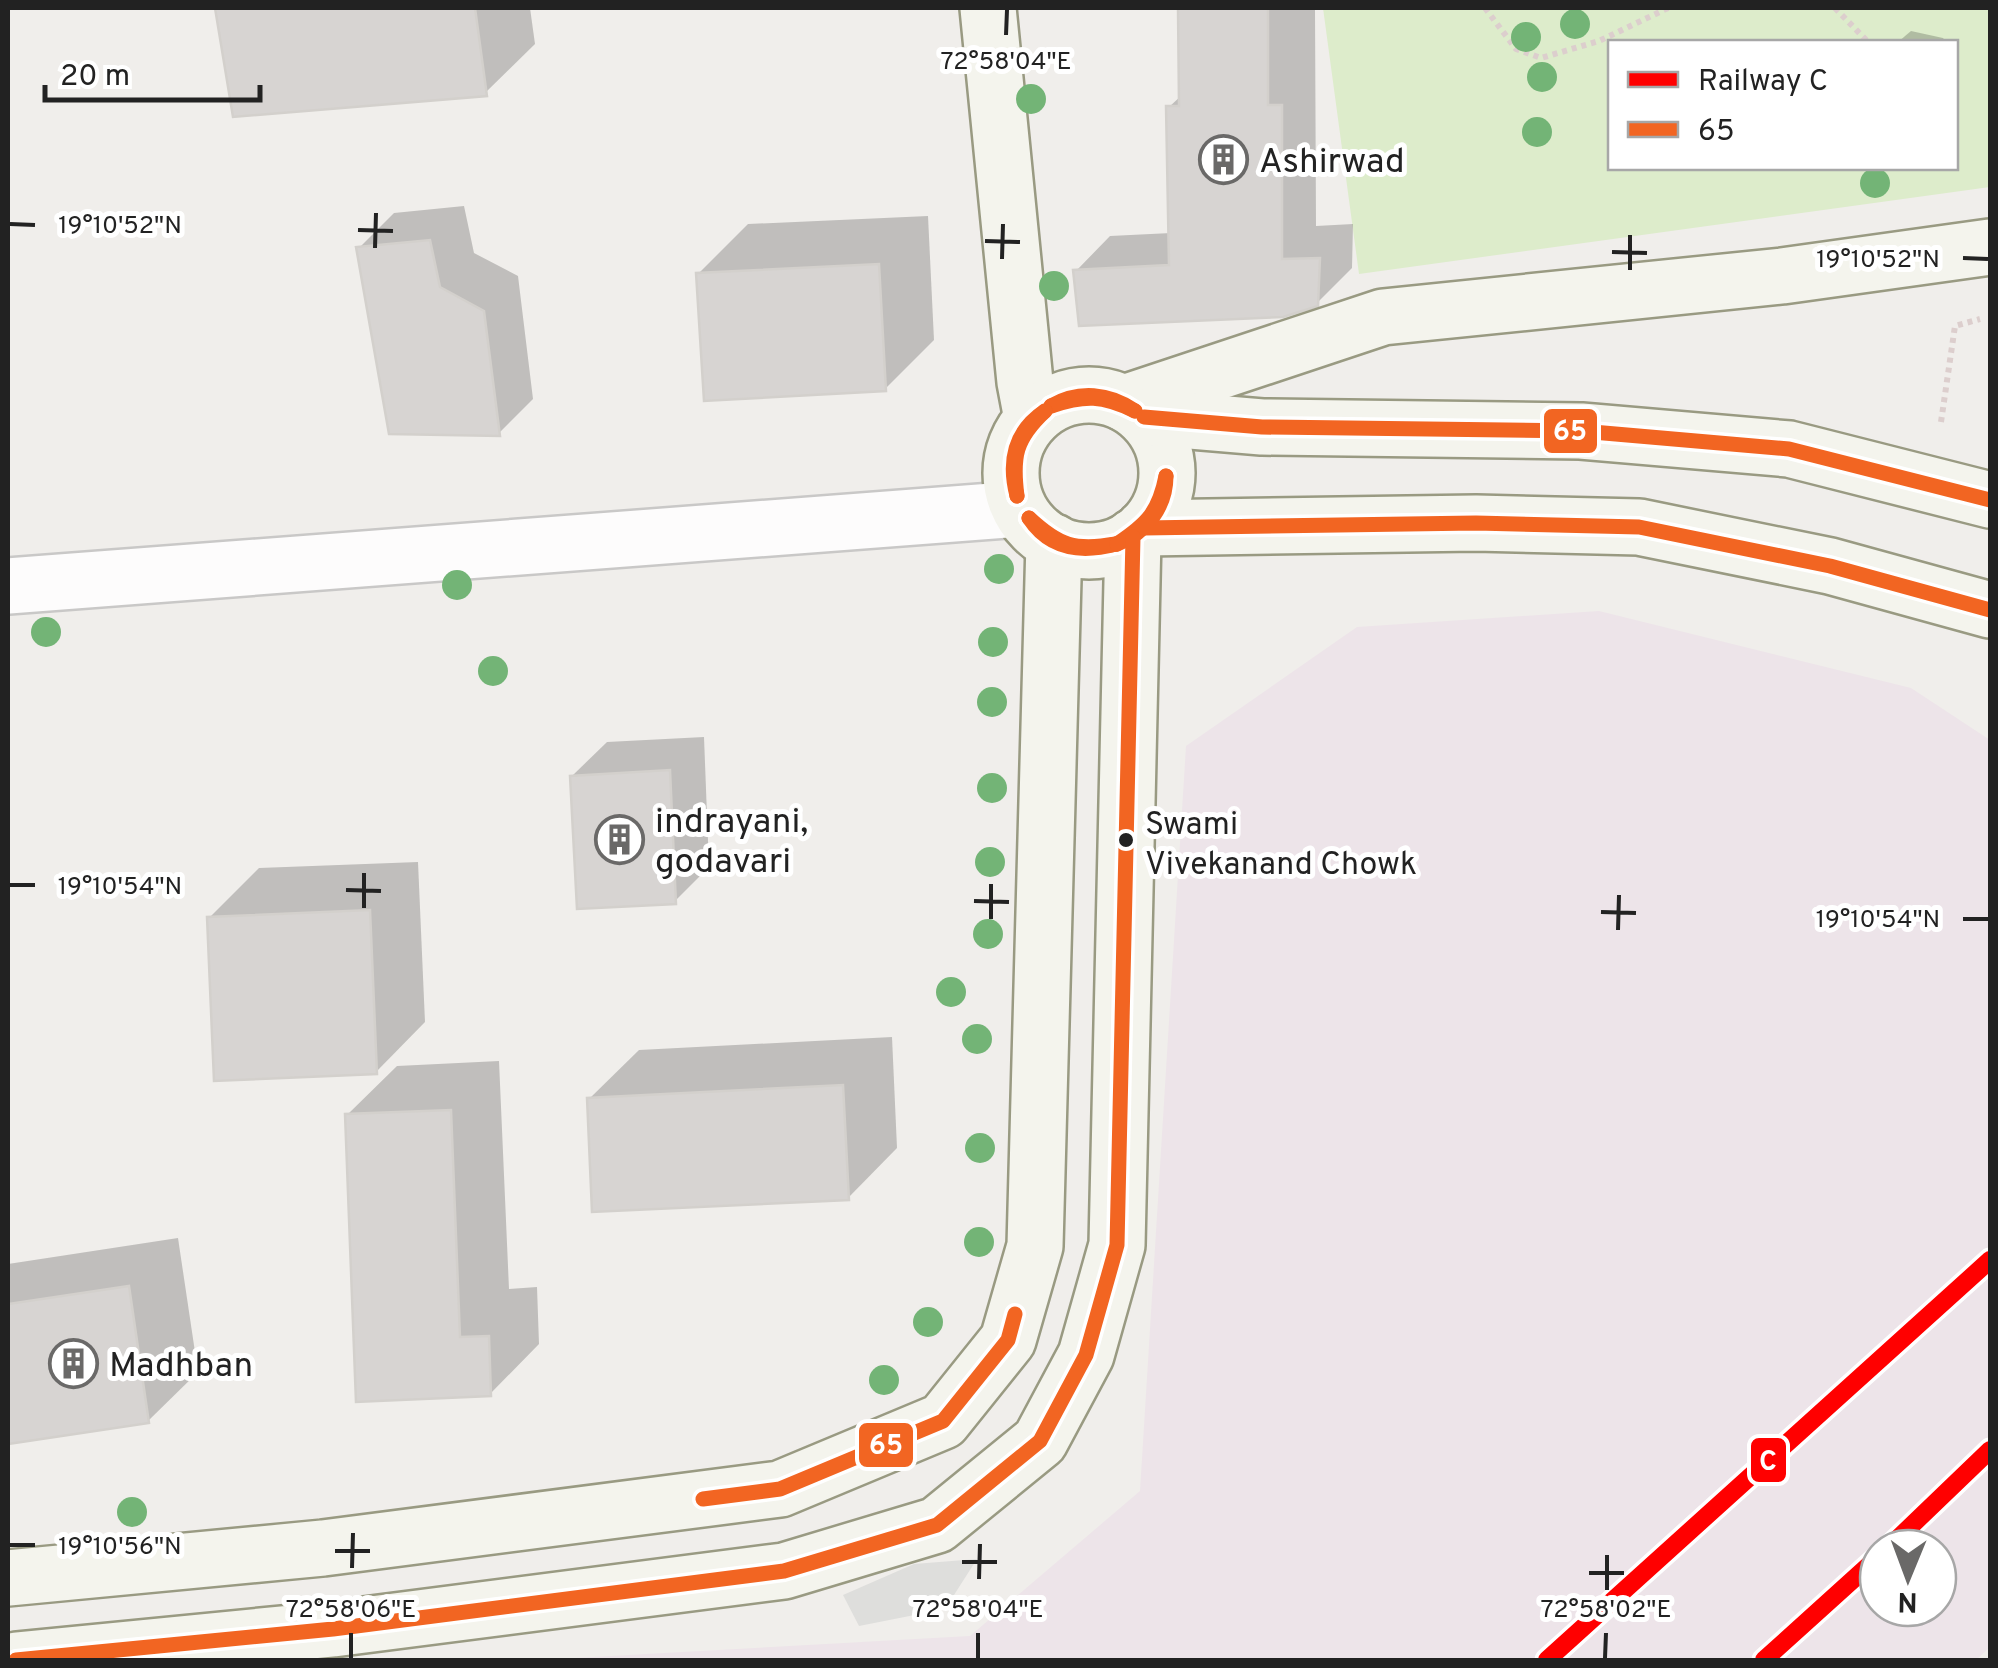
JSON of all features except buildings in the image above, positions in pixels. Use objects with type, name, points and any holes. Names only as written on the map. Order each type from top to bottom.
[{"type":"main road","points":[[988,8],[1025,382],[1032,419]]},
{"type":"main road","points":[[1134,410],[1383,317],[1764,278],[1990,247]]},
{"type":"main road","points":[[1134,410],[1158,437],[1167,459],[1166,484],[1159,508],[1138,533],[1114,546],[1094,551],[1074,549],[1036,525],[1012,485],[1012,465],[1018,438],[1032,419],[1052,404],[1076,396],[1100,395],[1134,410],[1262,426],[1581,431],[1790,449],[1990,500]]},
{"type":"main road","points":[[1138,533],[1458,523],[1639,527],[1830,566],[1990,610]]},
{"type":"main road","points":[[8,1578],[324,1548],[780,1489],[944,1421],[1008,1340],[1034,1246],[1036,525]]},
{"type":"main road","points":[[16,1660],[333,1629],[784,1571],[937,1525],[1040,1442],[1086,1356],[1117,1246],[1138,533]]},
{"type":"main road","points":[[1034,1246],[1117,1246]]},
{"type":"main road","points":[[780,1489],[784,1571]]},
{"type":"main road","points":[[324,1548],[333,1629]]},
{"type":"street","points":[[8,586],[1036,525]]},
{"type":"path","points":[[1485,8],[1516,50],[1541,58],[1599,41],[1668,8]]},
{"type":"path","points":[[1836,8],[1866,40]]},
{"type":"path","points":[[1932,486],[1955,326],[1990,316]]},
{"type":"shaded area","points":[[1599,611],[1911,688],[1990,740],[1990,1647],[1976,1660],[538,1660],[970,1636],[1140,1491],[1186,746],[1357,627]]},
{"type":"shaded area","points":[[977,1559],[945,1609],[859,1626],[843,1595],[914,1564]]},
{"type":"green space","points":[[1323,8],[1990,8],[1990,187],[1359,274]]},
{"type":"rail line","name":"C","points":[[1547,1660],[1990,1260]]},
{"type":"rail line","name":"C","points":[[1909,1528],[1990,1450]]},
{"type":"rail line","name":"C","points":[[1764,1660],[1858,1575]]},
{"type":"transit line","name":"65","points":[[1051,406],[1072,397],[1094,396],[1115,400],[1135,411]]},
{"type":"transit line","name":"65","points":[[1051,406],[1093,398],[1135,411]]},
{"type":"transit line","name":"65","points":[[1017,496],[1013,471],[1016,448],[1026,428],[1045,411]]},
{"type":"transit line","name":"65","points":[[1017,496],[1018,449],[1027,431],[1045,411]]},
{"type":"transit line","name":"65","points":[[1144,417],[1262,427],[1581,431],[1789,449],[1990,500]]},
{"type":"transit line","name":"65","points":[[1117,544],[1150,516],[1166,476]]},
{"type":"transit line","name":"65","points":[[1117,544],[1137,533],[1152,518],[1162,498],[1166,476]]},
{"type":"transit line","name":"65","points":[[1029,518],[1049,535],[1068,544],[1116,544]]},
{"type":"transit line","name":"65","points":[[1029,518],[1057,543],[1079,548],[1116,544]]},
{"type":"transit line","name":"65","points":[[1144,528],[1476,523],[1639,527],[1830,566],[1990,610]]},
{"type":"transit line","name":"65","points":[[16,1660],[333,1629],[784,1571],[937,1525],[1040,1441],[1086,1355],[1117,1245],[1133,537]]},
{"type":"transit line","name":"65","points":[[703,1499],[780,1489],[943,1421],[1008,1340],[1015,1314]]},
{"type":"place","name":"Ashirwad","points":[[1224,160]]},
{"type":"place","name":"indrayani, godavari","points":[[620,840]]},
{"type":"place","name":"Swami Vivekanand Chowk","points":[[1126,840]]},
{"type":"place","name":"Madhban","points":[[74,1364]]}]
